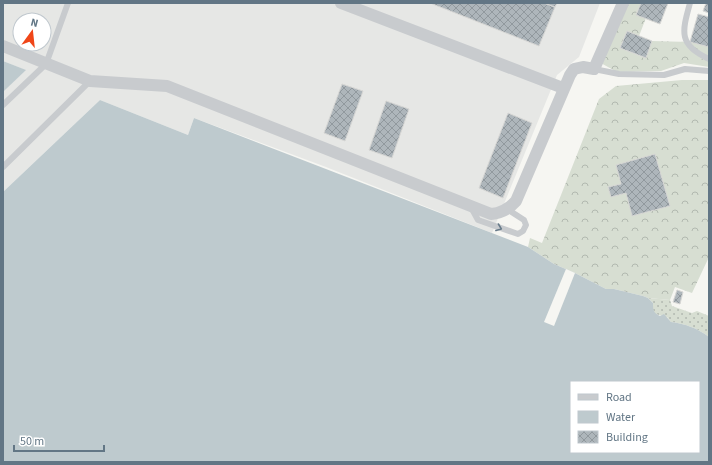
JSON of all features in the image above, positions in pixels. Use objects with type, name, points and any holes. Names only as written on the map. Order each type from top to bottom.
[{"type":"street","points":[[342,3],[563,88]]},
{"type":"street","points":[[3,46],[90,81],[167,86],[492,214],[502,212],[516,201],[563,88],[574,69],[583,67],[594,69],[623,3]]},
{"type":"lane","points":[[3,105],[46,64],[68,3]]},
{"type":"lane","points":[[690,3],[684,30],[686,44],[698,54],[709,59]]},
{"type":"lane","points":[[594,69],[627,75],[664,75],[685,69],[709,71]]},
{"type":"lane","points":[[3,167],[90,81]]},
{"type":"lane","points":[[470,205],[478,220],[518,234],[523,231],[526,225],[524,220],[507,209]]},
{"type":"shaded area","points":[[3,3],[600,3],[579,57],[557,75],[492,233],[326,167],[194,118],[188,135],[100,100],[3,192],[3,92],[25,70],[3,61]]},
{"type":"green space","points":[[622,3],[641,3],[636,14],[646,18],[639,36],[627,31],[620,48],[645,58],[652,41],[690,42],[709,47],[709,67],[684,63],[661,71],[617,72],[599,62]]},
{"type":"green space","points":[[682,80],[709,80],[709,257],[692,293],[675,287],[670,300],[648,298],[614,289],[606,289],[554,264],[528,247],[530,238],[542,243],[599,99],[616,86]]},
{"type":"green space","points":[[648,298],[670,300],[672,306],[692,313],[697,311],[709,316],[709,337],[691,327],[671,322],[667,317],[655,314],[653,310],[653,303]]},
{"type":"water","points":[[3,61],[26,70],[3,92]]},
{"type":"water","points":[[100,100],[188,135],[194,118],[528,247],[554,264],[606,289],[614,289],[648,298],[653,303],[656,314],[660,316],[664,314],[671,322],[691,327],[709,337],[709,462],[3,462],[3,192]]},
{"type":"pier","points":[[566,269],[575,273],[554,326],[544,322]]},
{"type":"building","points":[[430,3],[544,3],[555,7],[539,46]]},
{"type":"building","points":[[544,3],[557,3],[555,7]]},
{"type":"building","points":[[641,3],[668,3],[660,24],[636,15]]},
{"type":"building","points":[[706,3],[709,3],[709,13],[703,11]]},
{"type":"building","points":[[698,14],[709,17],[709,47],[690,42]]},
{"type":"building","points":[[627,31],[652,41],[646,58],[620,48]]},
{"type":"building","points":[[342,84],[363,91],[345,141],[324,133]]},
{"type":"building","points":[[386,101],[409,109],[392,158],[369,150]]},
{"type":"building","points":[[508,113],[532,123],[503,198],[479,188]]},
{"type":"building","points":[[655,154],[670,206],[632,216],[626,193],[611,197],[608,187],[621,184],[616,165]]},
{"type":"building","points":[[677,290],[683,292],[680,304],[673,302]]}]
